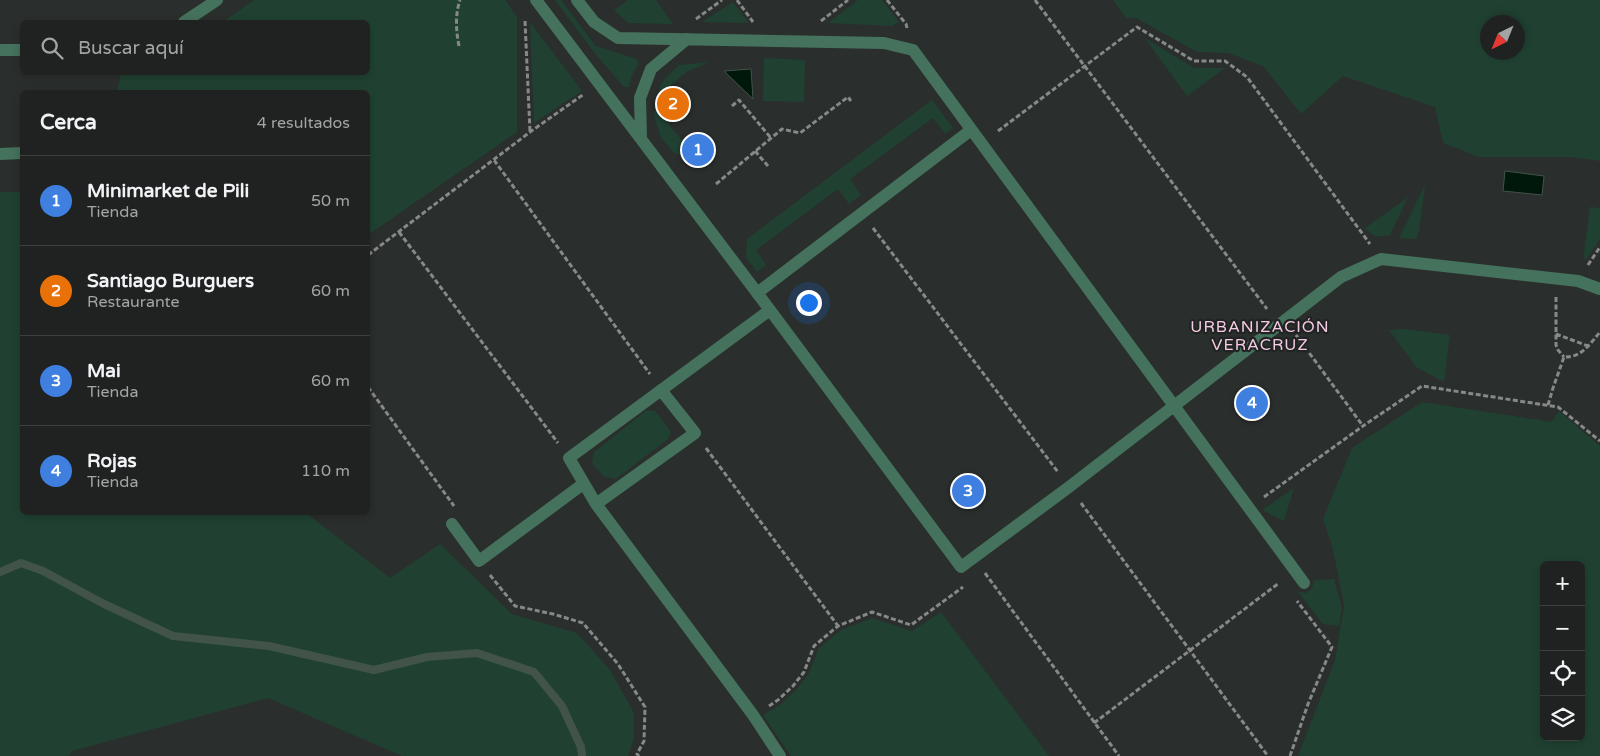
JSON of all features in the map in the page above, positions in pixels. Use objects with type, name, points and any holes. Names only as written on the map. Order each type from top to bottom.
[{"type":"street","points":[[536,0],[961,567],[1069,487],[1341,277],[1381,259],[1557,278],[1578,281],[1600,289]]},
{"type":"street","points":[[577,0],[594,22],[618,38],[884,43],[913,50],[1172,406],[1304,583]]},
{"type":"street","points":[[187,20],[213,1]]},
{"type":"street","points":[[641,139],[640,98],[651,69],[687,39]]},
{"type":"street","points":[[0,50],[20,50]]},
{"type":"street","points":[[757,293],[971,130]]},
{"type":"street","points":[[0,154],[20,153]]},
{"type":"street","points":[[770,310],[569,458],[596,504],[780,755]]},
{"type":"street","points":[[596,504],[695,433],[662,390]]},
{"type":"street","points":[[452,524],[479,561],[584,484]]},
{"type":"path","points":[[459,46],[456,31],[460,0]]},
{"type":"path","points":[[887,0],[906,24],[913,50]]},
{"type":"path","points":[[1035,0],[1363,426]]},
{"type":"path","points":[[525,19],[530,132]]},
{"type":"path","points":[[982,144],[1137,27],[1194,61],[1225,61],[1247,77],[1381,259]]},
{"type":"path","points":[[370,254],[530,132],[599,84]]},
{"type":"path","points":[[716,184],[782,129],[800,133],[848,97],[851,101]]},
{"type":"path","points":[[732,106],[739,100],[771,138]]},
{"type":"path","points":[[755,151],[768,166]]},
{"type":"path","points":[[494,160],[662,390]]},
{"type":"path","points":[[862,213],[1069,487],[1268,756]]},
{"type":"path","points":[[399,232],[569,458]]},
{"type":"path","points":[[1557,278],[1555,334],[1558,350],[1564,356],[1571,357],[1579,354],[1600,332]]},
{"type":"path","points":[[1555,334],[1588,346]]},
{"type":"path","points":[[1548,405],[1564,356]]},
{"type":"path","points":[[1248,508],[1422,386],[1558,407],[1600,441]]},
{"type":"path","points":[[370,390],[462,517],[452,524]]},
{"type":"path","points":[[695,433],[838,626]]},
{"type":"path","points":[[479,561],[516,606],[583,623],[612,657],[645,707],[644,741],[637,754],[639,756]]},
{"type":"path","points":[[1094,723],[1295,571]]},
{"type":"path","points":[[977,577],[984,572],[1119,756]]},
{"type":"path","points":[[753,716],[778,700],[794,686],[804,672],[814,646],[838,626],[872,612],[911,625],[970,582]]},
{"type":"path","points":[[1290,756],[1308,704],[1332,647],[1293,596]]},
{"type":"shaded area","points":[[254,0],[505,0],[517,17],[517,132],[370,234],[370,90],[117,90],[121,75],[370,75],[370,20],[226,20]]},
{"type":"shaded area","points":[[555,0],[561,0],[596,46],[637,59],[639,64],[632,75],[629,87],[624,87],[592,50]]},
{"type":"shaded area","points":[[628,0],[656,0],[673,24],[628,23],[614,10]]},
{"type":"shaded area","points":[[858,0],[882,0],[899,22],[892,26],[828,23]]},
{"type":"shaded area","points":[[1113,0],[1600,0],[1600,161],[1572,157],[1479,157],[1443,143],[1435,107],[1343,76],[1301,114],[1263,66],[1228,53],[1197,52],[1136,18],[1126,18]]},
{"type":"shaded area","points":[[733,2],[749,23],[702,22]]},
{"type":"shaded area","points":[[530,22],[582,91],[534,123]]},
{"type":"shaded area","points":[[1145,38],[1194,68],[1225,68],[1187,96]]},
{"type":"shaded area","points":[[764,58],[805,60],[804,102],[763,101]]},
{"type":"shaded area","points":[[709,62],[687,72],[670,86],[663,117],[699,162],[674,153],[661,138],[654,115],[660,86],[667,76],[679,65]]},
{"type":"shaded area","points":[[751,69],[753,99],[724,71]]},
{"type":"shaded area","points":[[932,100],[953,128],[945,134],[933,118],[850,179],[861,195],[849,204],[838,189],[756,250],[766,265],[757,272],[746,257],[747,239]]},
{"type":"shaded area","points":[[1505,171],[1544,176],[1542,195],[1503,191]]},
{"type":"shaded area","points":[[1425,185],[1419,231],[1416,239],[1399,238]]},
{"type":"shaded area","points":[[0,192],[20,192],[20,515],[309,515],[390,578],[440,544],[512,614],[577,633],[610,670],[634,713],[634,738],[628,756],[402,756],[268,698],[72,751],[68,756],[0,756]]},
{"type":"shaded area","points":[[1408,197],[1390,235],[1376,236],[1365,228]]},
{"type":"shaded area","points":[[1590,207],[1600,208],[1600,239],[1585,261],[1584,253]]},
{"type":"shaded area","points":[[1403,329],[1450,335],[1444,382],[1417,368],[1389,330]]},
{"type":"shaded area","points":[[1422,402],[1552,422],[1559,411],[1600,446],[1600,756],[1298,756],[1335,660],[1344,606],[1333,549],[1323,519],[1352,448]]},
{"type":"shaded area","points":[[647,410],[655,411],[671,431],[668,439],[616,479],[604,477],[592,463],[594,452]]},
{"type":"shaded area","points":[[1294,488],[1284,521],[1262,510]]},
{"type":"shaded area","points":[[1334,579],[1342,608],[1339,626],[1323,624],[1298,592],[1306,593],[1312,588],[1314,580]]},
{"type":"shaded area","points":[[941,612],[1049,756],[791,756],[763,715],[781,704],[796,690],[808,675],[819,648],[841,630],[872,618],[912,631]]},
{"type":"waterway","points":[[0,572],[21,563],[43,571],[104,604],[173,636],[269,646],[374,670],[427,657],[477,653],[534,672],[562,706],[581,747],[582,756]]},
{"type":"place","name":"Santiago Burguers","points":[[673,104]]},
{"type":"place","name":"Minimarket de Pili","points":[[698,150]]},
{"type":"place","name":"Rojas","points":[[1252,403]]},
{"type":"place","name":"Mai","points":[[968,491]]},
{"type":"district","name":"URBANIZACIÓN VERACRUZ","points":[[1260,336]]}]
